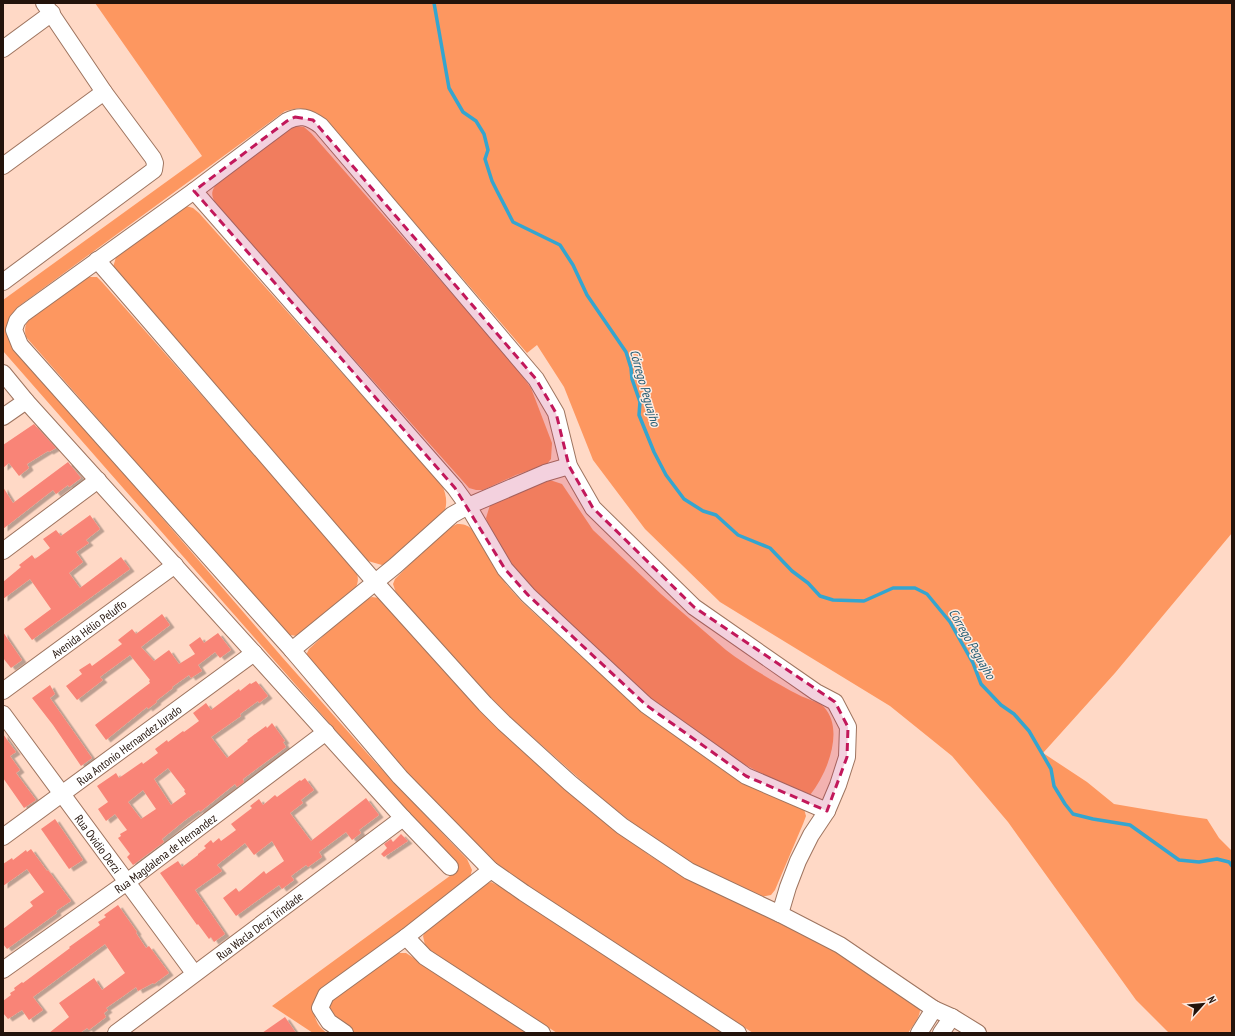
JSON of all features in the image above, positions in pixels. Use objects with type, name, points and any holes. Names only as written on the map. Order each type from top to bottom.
[{"type":"street","points":[[3,49],[48,8],[104,92],[153,158],[155,163],[154,170],[3,282]]},
{"type":"street","points":[[3,166],[104,92]]},
{"type":"street","points":[[738,1033],[491,870],[400,777],[292,650],[20,345],[14,330],[17,321],[23,314],[194,191],[287,121],[295,117],[313,120],[320,126],[536,379],[556,413],[570,466],[593,508],[694,607],[816,692],[835,702],[848,727],[848,757],[838,785],[826,811],[811,835],[798,861],[780,914]]},
{"type":"street","points":[[194,191],[455,488],[468,506],[505,569],[528,595],[646,705],[746,776],[826,811]]},
{"type":"street","points":[[97,260],[375,582],[484,704],[564,778],[622,826],[689,871],[780,914],[840,945],[934,1009],[952,1017],[978,1033]]},
{"type":"street","points":[[3,373],[26,401],[254,653],[450,867]]},
{"type":"street","points":[[3,417],[26,401]]},
{"type":"street","points":[[292,650],[395,566],[452,516],[468,506],[545,473],[570,466]]},
{"type":"street","points":[[3,551],[98,480]]},
{"type":"street","name":"Avenida Hélio Peluffo","points":[[3,691],[175,565]]},
{"type":"street","name":"Rua Antonio Hernandez Jurado","points":[[3,837],[254,653]]},
{"type":"street","name":"Rua Ovidio Derzi","points":[[3,714],[194,973]]},
{"type":"street","name":"Rua Magdalena de Hernandez","points":[[3,970],[127,882],[326,732]]},
{"type":"street","name":"Rua Wacla Derzi Trindade","points":[[116,1033],[194,973],[404,818]]},
{"type":"street","points":[[345,1033],[329,1022],[320,1008],[326,995],[406,937],[491,870]]},
{"type":"street","points":[[406,937],[425,957],[542,1033]]},
{"type":"street","points":[[919,1033],[934,1009]]},
{"type":"street","points":[[941,1033],[952,1017]]},
{"type":"highlighted area","points":[[295,117],[313,120],[536,379],[556,413],[569,466],[593,508],[694,607],[835,702],[848,727],[847,757],[827,811],[746,776],[646,705],[528,595],[505,569],[455,488],[194,191],[287,121]]},
{"type":"shaded area","points":[[95,3],[1232,3],[1232,533],[1115,673],[1043,753],[1087,782],[1114,804],[1207,819],[1219,838],[1232,851],[1232,1033],[1169,1033],[1136,1000],[1008,822],[952,756],[890,706],[720,602],[645,529],[593,460],[564,387],[537,345],[527,353],[332,127],[317,113],[299,108],[285,111],[19,306],[11,315],[7,324],[8,333],[13,345],[282,657],[374,761],[467,859],[472,870],[469,881],[319,993],[315,1003],[314,1013],[317,1022],[327,1033],[313,1033],[272,1006],[458,870],[3,351],[3,300],[202,156]]},
{"type":"shaded area","points":[[296,126],[304,127],[311,133],[513,363],[531,388],[552,443],[551,459],[547,464],[516,475],[483,490],[469,488],[219,208],[214,201],[212,191],[219,181],[288,129]]},
{"type":"shaded area","points":[[186,206],[193,208],[199,213],[442,485],[446,499],[444,513],[389,563],[382,565],[368,561],[116,273],[113,267],[117,254]]},
{"type":"shaded area","points":[[97,277],[102,282],[355,569],[358,580],[354,591],[297,636],[290,635],[285,632],[26,337],[25,331],[27,322],[31,317],[83,278]]},
{"type":"shaded area","points":[[550,480],[562,484],[593,530],[661,594],[726,650],[771,680],[824,707],[830,717],[833,728],[831,752],[822,776],[810,795],[774,780],[736,760],[652,701],[612,668],[518,573],[490,532],[486,518],[490,505]]},
{"type":"shaded area","points":[[457,524],[465,525],[472,529],[506,584],[521,601],[646,714],[727,773],[758,789],[804,809],[806,816],[803,824],[775,890],[771,895],[761,897],[697,867],[649,836],[601,798],[501,709],[396,593],[393,584],[395,579],[443,531]]},
{"type":"shaded area","points":[[372,597],[379,598],[492,721],[557,783],[649,855],[685,877],[837,951],[920,1007],[918,1018],[908,1033],[753,1033],[527,886],[490,858],[414,784],[306,655],[309,649],[359,603]]},
{"type":"shaded area","points":[[491,882],[503,888],[723,1033],[557,1033],[431,951],[425,945],[423,936],[427,928],[485,884]]},
{"type":"shaded area","points":[[397,953],[406,953],[529,1033],[350,1033],[333,1020],[327,1003]]},
{"type":"building","points":[[34,424],[56,448],[49,452],[48,451],[27,464],[29,468],[19,476],[9,463],[3,468],[3,445]]},
{"type":"building","points":[[68,462],[81,478],[56,494],[53,490],[3,529],[3,487],[13,503]]},
{"type":"building","points":[[90,515],[100,529],[86,540],[89,543],[76,552],[83,562],[69,573],[80,588],[121,557],[130,569],[32,640],[24,629],[51,609],[30,579],[3,599],[3,582],[21,567],[19,565],[32,555],[35,559],[50,548],[43,539],[56,530],[61,536]]},
{"type":"building","points":[[162,614],[170,625],[141,647],[154,661],[169,650],[179,664],[195,654],[189,645],[200,637],[204,643],[218,633],[231,650],[220,658],[215,652],[198,665],[202,671],[191,678],[189,675],[172,687],[173,688],[156,701],[157,702],[148,709],[147,707],[106,740],[95,725],[150,683],[150,680],[130,655],[100,677],[103,680],[77,700],[66,686],[82,674],[79,670],[90,663],[92,666],[122,644],[118,640],[132,629],[136,634]]},
{"type":"building","points":[[3,632],[22,660],[11,668],[3,658]]},
{"type":"building","points":[[256,681],[268,696],[259,703],[258,701],[240,714],[241,716],[211,737],[227,758],[248,741],[247,740],[266,726],[267,728],[272,723],[285,741],[283,742],[286,747],[243,779],[244,782],[237,787],[235,784],[200,812],[199,810],[184,821],[162,839],[164,842],[133,865],[127,857],[130,854],[118,838],[121,836],[120,834],[127,830],[115,814],[106,821],[98,809],[108,802],[97,786],[116,773],[119,778],[158,753],[155,749],[167,740],[168,742],[183,731],[184,732],[199,721],[193,713],[206,703],[211,710],[239,689],[240,691],[250,683],[251,684]],"holes":[[[168,768],[185,790],[184,791],[186,794],[171,805],[154,779]],[[143,790],[156,809],[141,819],[128,802]]]},
{"type":"building","points":[[50,685],[55,694],[50,698],[92,758],[81,766],[53,725],[32,698]]},
{"type":"building","points":[[3,734],[16,752],[10,756],[20,770],[16,773],[36,800],[24,808],[3,778]]},
{"type":"building","points":[[305,778],[314,790],[301,800],[303,803],[290,813],[311,841],[366,798],[379,815],[359,830],[361,833],[352,840],[346,832],[319,852],[322,857],[308,867],[306,865],[291,876],[294,880],[282,889],[279,885],[236,916],[223,898],[236,888],[239,892],[264,871],[266,874],[284,861],[272,841],[254,855],[245,843],[217,865],[222,871],[195,890],[225,934],[214,942],[211,937],[209,939],[198,924],[197,925],[160,873],[178,861],[182,867],[206,848],[204,846],[211,840],[213,843],[219,838],[221,841],[236,830],[231,824],[252,808],[250,806],[259,799],[263,805],[275,795],[277,797]]},
{"type":"building","points":[[55,819],[83,860],[69,869],[41,829]]},
{"type":"building","points":[[401,834],[408,841],[384,857],[381,854],[387,848],[384,844],[391,839],[393,842]]},
{"type":"building","points":[[31,849],[71,901],[7,949],[3,944],[3,929],[33,906],[30,902],[44,892],[27,869],[3,886],[3,864],[12,858],[13,860],[26,850],[27,852]]},
{"type":"building","points":[[118,905],[146,948],[149,946],[169,973],[154,984],[153,983],[138,991],[136,987],[106,1008],[108,1010],[104,1013],[106,1017],[89,1030],[87,1028],[80,1033],[49,1033],[69,1017],[59,1003],[94,978],[102,990],[125,973],[105,944],[33,997],[43,1010],[29,1020],[22,1010],[8,1019],[3,1013],[3,1001],[11,995],[10,993],[15,990],[14,988],[22,982],[23,983],[100,925],[98,922],[106,917],[104,915]]},
{"type":"building","points":[[285,1017],[296,1033],[262,1033]]},
{"type":"waterway","name":"Córrego Peguajho","points":[[434,3],[449,88],[463,112],[476,121],[484,134],[488,150],[485,159],[497,191],[513,222],[560,245],[573,265],[587,295],[626,352],[631,368],[632,379],[640,402],[639,415],[654,452],[666,475],[684,499],[703,511],[716,515],[738,535],[770,548],[792,571],[808,583],[820,596],[833,600],[864,601],[893,588],[915,588],[927,594],[950,622],[973,663],[981,684],[1001,705],[1014,714],[1029,731],[1051,769],[1054,786],[1073,814],[1130,825],[1179,860],[1199,862],[1217,859],[1229,862],[1232,866]]}]
